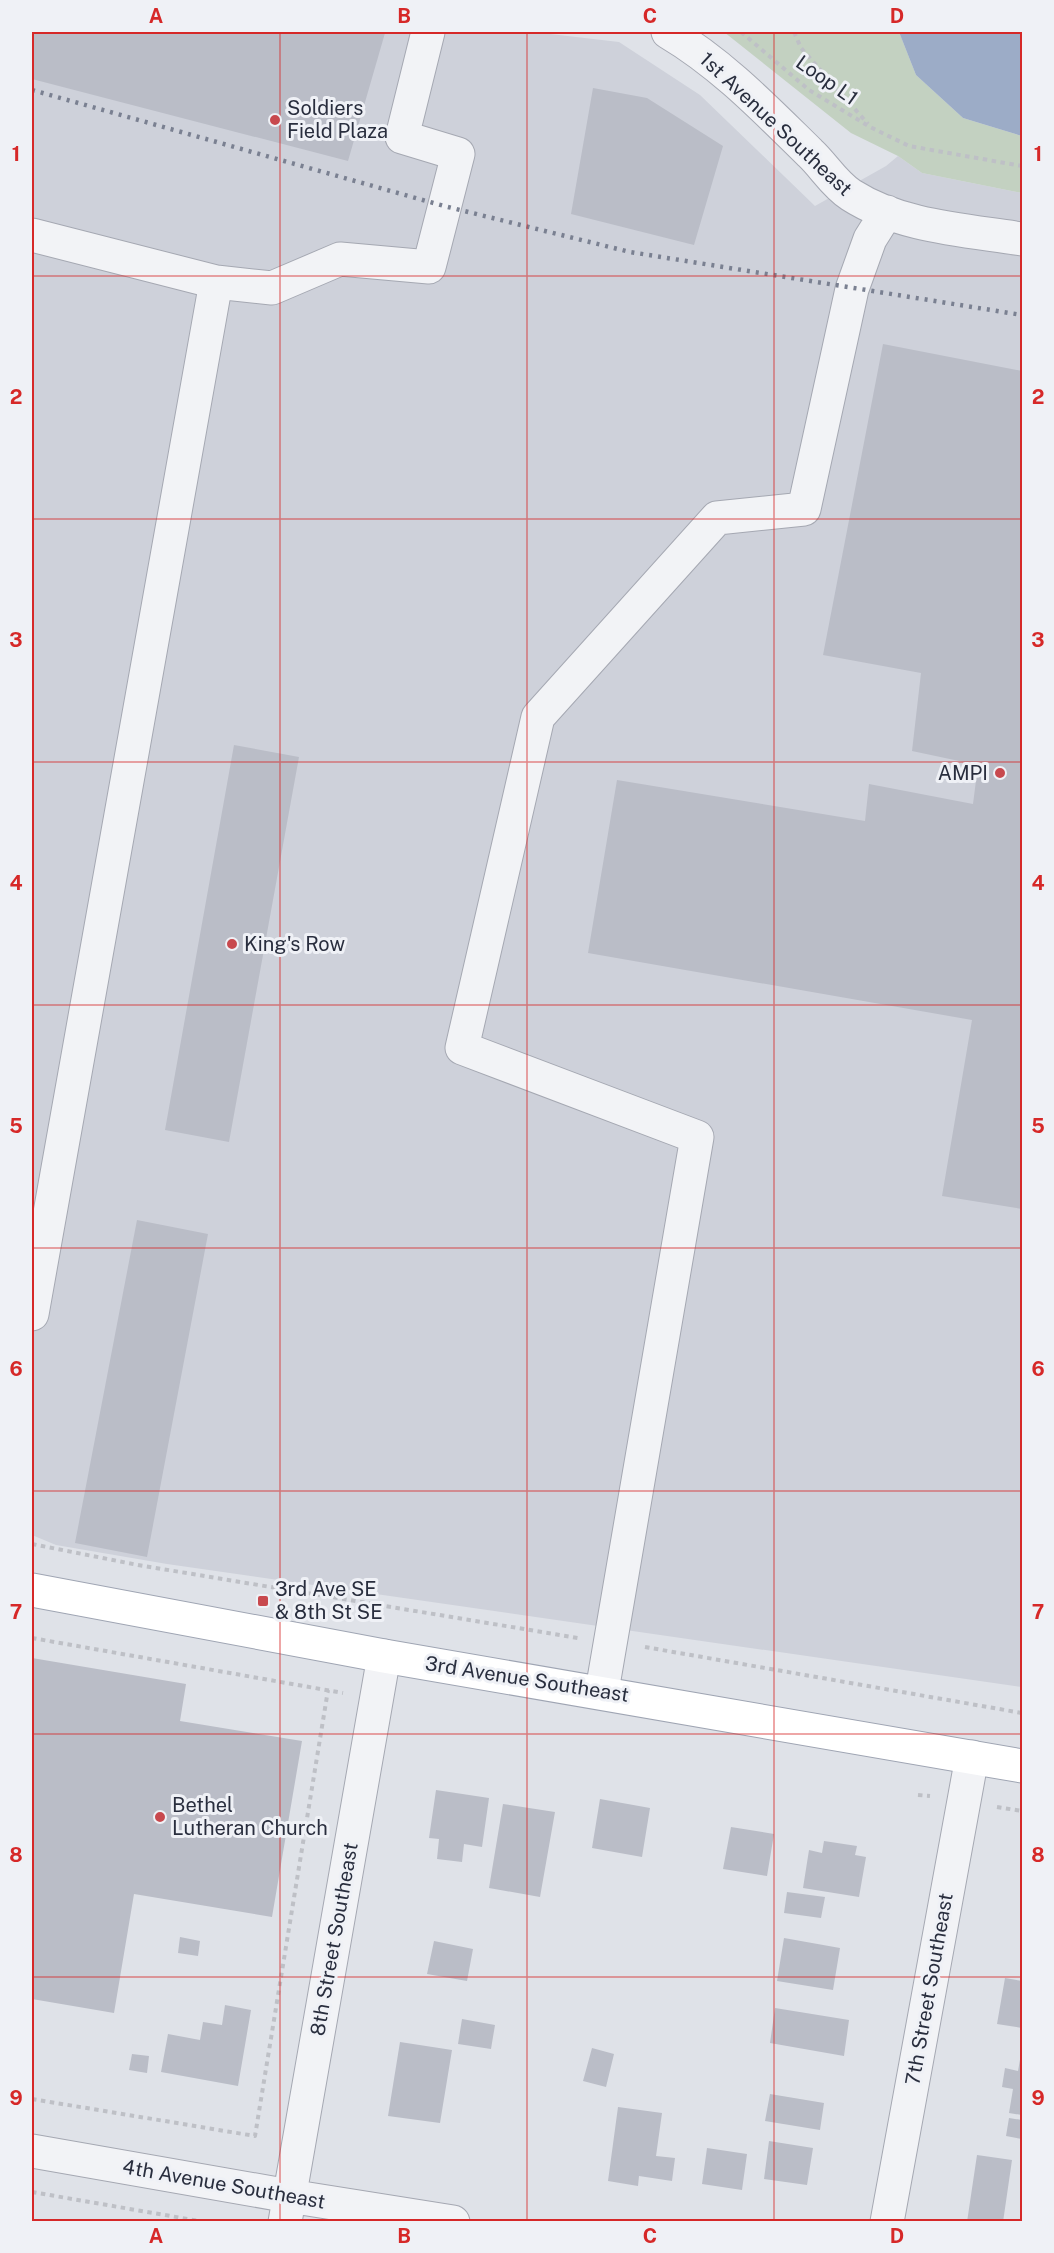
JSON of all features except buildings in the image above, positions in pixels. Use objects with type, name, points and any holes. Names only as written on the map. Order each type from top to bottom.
[{"type":"main road","name":"3rd Avenue Southeast","points":[[32,1590],[384,1656],[602,1691],[1023,1766]]},
{"type":"street","points":[[32,235],[216,282],[272,288],[340,260],[429,267],[458,154],[402,138],[428,32]]},
{"type":"street","name":"1st Avenue Southeast","points":[[668,32],[728,74],[816,158],[840,187],[853,196],[906,220],[1023,239]]},
{"type":"street","points":[[602,1691],[697,1137],[462,1048],[538,717],[717,518],[804,509],[852,289],[870,239],[887,212]]},
{"type":"street","points":[[32,1314],[216,282]]},
{"type":"street","name":"8th Street Southeast","points":[[287,2209],[384,1656]]},
{"type":"street","name":"7th Street Southeast","points":[[887,2222],[972,1757]]},
{"type":"street","name":"4th Avenue Southeast","points":[[32,2151],[287,2209],[453,2222]]},
{"type":"path","name":"Loop L1","points":[[741,32],[809,90],[870,127],[909,146],[1023,166]]},
{"type":"path","points":[[794,32],[801,48],[870,127]]},
{"type":"path","points":[[32,1544],[138,1565]]},
{"type":"path","points":[[32,1638],[328,1690],[255,2136],[32,2099]]},
{"type":"path","points":[[32,2192],[205,2222]]},
{"type":"shaded area","points":[[32,32],[533,32],[619,42],[700,95],[815,206],[886,166],[898,156],[922,173],[1022,193],[1022,1687],[167,1564],[56,1545],[32,1535]]},
{"type":"green space","points":[[724,32],[899,32],[916,75],[963,118],[1022,136],[1022,193],[922,173],[898,156],[851,133]]},
{"type":"water","points":[[899,32],[1022,32],[1022,136],[963,118],[916,75]]},
{"type":"railway","points":[[32,90],[444,206],[630,252],[1022,315]]},
{"type":"place","name":"Soldiers Field Plaza","points":[[275,120]]},
{"type":"place","name":"AMPI","points":[[1000,773]]},
{"type":"place","name":"King's Row","points":[[232,944]]},
{"type":"place","name":"3rd Ave SE & 8th St SE","points":[[263,1601]]},
{"type":"place","name":"Bethel Lutheran Church","points":[[160,1817]]}]
